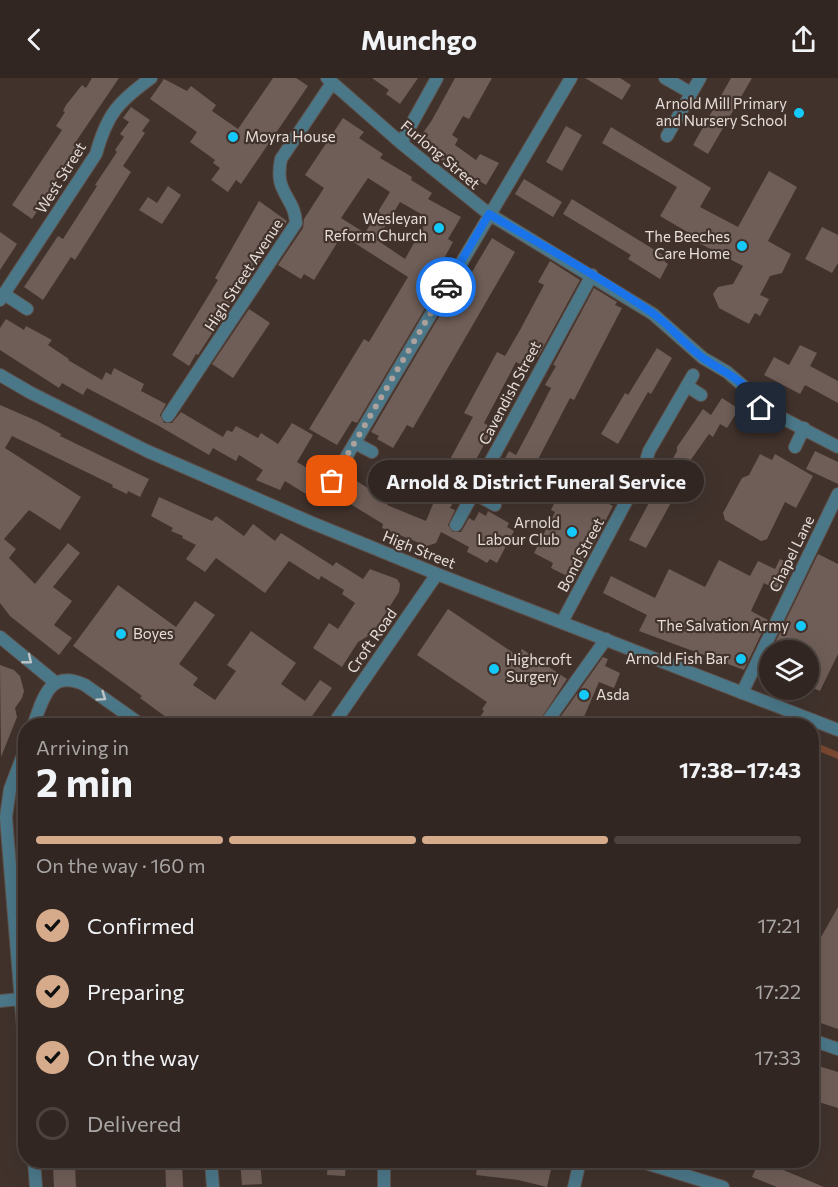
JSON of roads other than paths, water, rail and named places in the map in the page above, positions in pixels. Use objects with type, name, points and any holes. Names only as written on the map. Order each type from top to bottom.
[{"type":"street","name":"West Street","points":[[2,297],[96,154],[103,129],[115,108],[151,78]]},
{"type":"street","points":[[401,143],[438,78]]},
{"type":"street","points":[[332,481],[571,78]]},
{"type":"street","points":[[665,78],[691,93]]},
{"type":"street","points":[[667,136],[700,78]]},
{"type":"street","name":"Furlong Street","points":[[330,80],[401,143],[489,214],[653,314],[703,358],[727,372],[759,401],[760,418]]},
{"type":"street","name":"High Street Avenue","points":[[168,416],[296,223],[296,211],[282,188],[280,180],[281,159],[330,80]]},
{"type":"street","name":"Cavendish Street","points":[[456,525],[591,275]]},
{"type":"street","points":[[2,297],[27,309]]},
{"type":"street","name":"High Street","points":[[0,375],[31,393],[170,462],[437,574],[807,718]]},
{"type":"street","name":"Bond Street","points":[[562,622],[644,468],[649,451],[693,375]]},
{"type":"street","points":[[687,386],[701,395]]},
{"type":"street","points":[[784,419],[838,447]]},
{"type":"street","points":[[795,447],[804,428]]},
{"type":"street","points":[[355,443],[372,452]]},
{"type":"street","points":[[474,493],[495,504]]},
{"type":"street","name":"Chapel Lane","points":[[742,693],[838,494]]},
{"type":"street","name":"Croft Road","points":[[338,718],[437,574]]},
{"type":"street","points":[[0,637],[56,682]]},
{"type":"street","points":[[549,718],[606,639]]},
{"type":"street","points":[[36,718],[48,689],[56,682],[65,679],[85,685],[132,718]]},
{"type":"street","name":"High Street","points":[[819,723],[838,730]]},
{"type":"street","points":[[18,768],[10,789],[6,817],[18,973]]},
{"type":"street","points":[[0,1001],[18,999]]},
{"type":"street","points":[[819,1042],[838,1049]]},
{"type":"street","points":[[35,1168],[36,1187]]},
{"type":"street","points":[[212,1168],[213,1187]]},
{"type":"street","points":[[384,1168],[384,1187]]},
{"type":"street","points":[[574,1187],[578,1168]]},
{"type":"street","points":[[662,1168],[723,1187]]},
{"type":"place","name":"Arnold Mill Primary and Nursery School","points":[[799,113]]},
{"type":"place","name":"Moyra House","points":[[233,137]]},
{"type":"place","name":"Wesleyan Reform Church","points":[[439,228]]},
{"type":"place","name":"The Beeches Care Home","points":[[742,246]]},
{"type":"place","name":"Arnold & District Funeral Service","points":[[332,481]]},
{"type":"place","name":"Arnold Labour Club","points":[[572,532]]},
{"type":"place","name":"The Salvation Army","points":[[801,626]]},
{"type":"place","name":"Boyes","points":[[121,634]]},
{"type":"place","name":"Arnold Fish Bar","points":[[741,659]]},
{"type":"place","name":"Highcroft Surgery","points":[[494,669]]},
{"type":"place","name":"Asda","points":[[584,695]]}]
